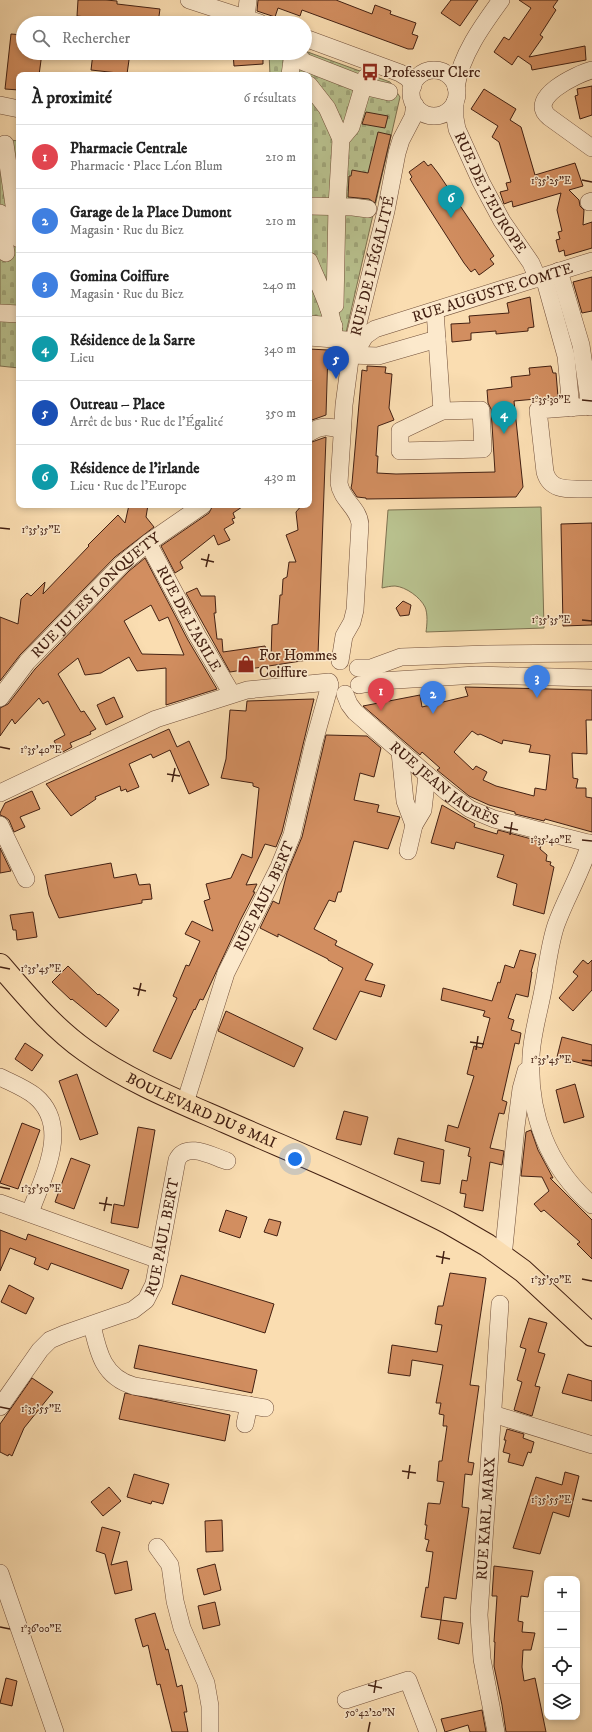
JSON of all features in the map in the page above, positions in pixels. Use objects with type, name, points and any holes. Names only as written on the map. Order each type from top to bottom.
[{"type":"main road","name":"BOULEVARD DU 8 MAI","points":[[3,967],[26,997],[53,1024],[84,1050],[116,1070],[185,1104],[437,1217],[475,1238],[503,1257],[534,1282],[592,1335]]},
{"type":"street","points":[[189,0],[240,16]]},
{"type":"street","points":[[248,0],[252,16]]},
{"type":"street","points":[[438,71],[444,67],[487,19],[501,0]]},
{"type":"street","name":"RUE DE L'EUROPE","points":[[487,19],[463,62],[456,94],[455,118],[458,129],[481,182],[502,221],[531,263],[547,276]]},
{"type":"street","points":[[312,41],[400,73],[408,78],[413,86]]},
{"type":"street","points":[[293,65],[304,62],[358,83],[365,81],[389,92]]},
{"type":"street","points":[[592,70],[575,75],[557,87],[547,98],[544,109],[545,113],[592,148]]},
{"type":"street","points":[[429,71],[438,71],[448,75],[456,94],[448,111],[437,116],[423,113],[415,105],[411,95],[413,86],[421,75],[429,71]]},
{"type":"street","points":[[341,138],[351,127],[365,81]]},
{"type":"street","points":[[312,89],[327,108],[341,138],[337,206],[335,304],[329,309]]},
{"type":"street","name":"RUE DE L'ÉGALITÉ","points":[[340,661],[344,636],[352,622],[354,610],[360,524],[357,514],[344,498],[340,489],[342,430],[346,390],[352,355],[388,203],[397,153],[401,140],[412,121],[415,105]]},
{"type":"street","points":[[0,106],[16,109]]},
{"type":"street","points":[[5,144],[16,219]]},
{"type":"street","points":[[312,206],[337,206],[368,209]]},
{"type":"street","points":[[0,213],[8,254]]},
{"type":"street","name":"RUE AUGUSTE COMTE","points":[[352,355],[367,334],[375,329],[592,261]]},
{"type":"street","points":[[312,268],[329,309],[334,332],[352,355],[378,356],[437,339]]},
{"type":"street","points":[[547,276],[581,345],[591,406],[538,410],[545,472],[548,481],[555,486],[592,489]]},
{"type":"street","points":[[547,276],[566,356],[571,408]]},
{"type":"street","name":"RUE AUGUSTE COMTE","points":[[365,299],[365,312],[369,316],[378,321],[393,324]]},
{"type":"street","points":[[435,311],[442,411]]},
{"type":"street","points":[[0,313],[16,314]]},
{"type":"street","points":[[312,325],[334,332]]},
{"type":"street","points":[[312,336],[334,332]]},
{"type":"street","points":[[481,410],[484,449],[400,451],[400,431],[442,411],[481,410]]},
{"type":"street","points":[[312,431],[326,426],[342,430]]},
{"type":"street","name":"RUE JULES LONQUETY","points":[[0,698],[22,668],[114,572],[148,543],[199,508]]},
{"type":"street","name":"RUE DE L'ASILE","points":[[148,543],[197,635],[232,694]]},
{"type":"street","points":[[358,668],[371,668],[401,657],[592,653]]},
{"type":"street","points":[[340,661],[350,662],[358,668],[361,675],[341,687],[328,675],[331,668],[340,661]]},
{"type":"street","points":[[0,793],[149,721],[232,694],[254,689],[341,687],[386,681],[476,675],[592,678]]},
{"type":"street","name":"RUE JEAN JAURÈS","points":[[341,687],[353,710],[460,803],[482,815],[591,844]]},
{"type":"street","name":"RUE PAUL BERT","points":[[185,1104],[226,974],[280,867],[292,835],[314,742],[341,687]]},
{"type":"street","points":[[400,752],[405,801],[414,825]]},
{"type":"street","points":[[408,851],[414,825],[423,810],[427,775]]},
{"type":"street","points":[[0,825],[26,879]]},
{"type":"street","points":[[503,1257],[519,1102],[531,1055],[554,932],[591,844]]},
{"type":"street","points":[[531,1055],[533,1099],[544,1140],[552,1158],[567,1181],[592,1205]]},
{"type":"street","points":[[0,1078],[36,1096],[50,1115],[53,1127],[54,1140],[51,1153],[30,1213]]},
{"type":"street","name":"RUE PAUL BERT","points":[[0,1407],[44,1346],[58,1336],[133,1310],[143,1304],[149,1296],[159,1260],[179,1156],[186,1151],[191,1150],[227,1161]]},
{"type":"street","points":[[0,1203],[159,1260]]},
{"type":"street","name":"RUE KARL MARX","points":[[496,1732],[482,1659],[479,1615],[500,1304]]},
{"type":"street","points":[[92,1325],[101,1358],[110,1372],[120,1381],[134,1386],[265,1408]]},
{"type":"street","points":[[245,1424],[248,1405]]},
{"type":"street","points":[[493,1414],[592,1445]]},
{"type":"street","points":[[157,1548],[170,1565],[176,1606],[182,1628],[206,1683],[209,1697],[210,1732]]},
{"type":"street","points":[[0,1573],[55,1732]]},
{"type":"street","points":[[346,1700],[408,1680],[428,1732]]},
{"type":"green space","points":[[312,54],[390,82],[400,97],[345,337],[312,334],[312,72],[270,72],[269,60],[312,60]]},
{"type":"green space","points":[[0,139],[16,141],[16,368],[0,366]]},
{"type":"green space","points":[[541,507],[544,628],[426,632],[427,613],[423,603],[416,596],[408,590],[399,587],[393,586],[382,588],[388,510]]},
{"type":"building","points":[[78,0],[117,1],[117,4],[160,9],[159,16],[77,16]]},
{"type":"building","points":[[258,0],[336,0],[372,14],[375,5],[391,11],[390,14],[416,23],[412,34],[418,36],[413,49],[408,49],[302,10],[300,16],[278,8],[275,16],[257,11]]},
{"type":"building","points":[[451,0],[478,0],[460,26],[441,13]]},
{"type":"building","points":[[519,0],[558,0],[553,7],[556,10],[540,35],[543,37],[529,57],[585,46],[586,60],[532,70],[531,65],[518,56],[512,65],[494,52],[504,37],[509,40],[531,8]]},
{"type":"building","points":[[11,34],[16,34],[16,60],[41,60],[39,72],[16,72],[16,90],[5,89]]},
{"type":"building","points":[[92,60],[129,60],[127,72],[91,70]]},
{"type":"building","points":[[234,60],[263,60],[263,64],[234,66]]},
{"type":"building","points":[[592,86],[592,115],[580,119],[575,96],[578,95],[577,89]]},
{"type":"building","points":[[484,89],[516,109],[510,120],[521,127],[535,175],[575,163],[583,186],[569,190],[579,200],[580,206],[584,210],[583,225],[592,222],[592,248],[565,256],[564,250],[559,252],[556,240],[560,239],[558,232],[562,231],[557,210],[561,193],[513,207],[512,201],[504,204],[500,192],[508,190],[506,183],[511,182],[499,142],[492,137],[498,126],[471,109]]},
{"type":"building","points":[[366,112],[388,116],[385,128],[362,124]]},
{"type":"building","points":[[378,132],[391,135],[375,203],[369,199],[348,197],[349,176],[351,176],[352,170],[368,173]]},
{"type":"building","points":[[424,161],[428,166],[431,164],[438,173],[494,256],[490,259],[494,264],[479,275],[475,269],[471,272],[464,263],[410,179],[412,177],[409,172]]},
{"type":"building","points":[[592,277],[592,311],[582,313],[573,282]]},
{"type":"building","points":[[530,297],[534,327],[528,328],[528,331],[496,334],[496,331],[471,333],[471,340],[452,342],[451,324],[470,323],[469,316],[509,313],[507,303]]},
{"type":"building","points":[[312,349],[328,350],[326,415],[312,420]]},
{"type":"building","points":[[367,366],[386,367],[385,373],[392,374],[389,408],[394,420],[378,426],[376,456],[378,456],[377,473],[396,474],[495,472],[491,409],[488,403],[487,390],[512,387],[511,377],[530,375],[529,368],[551,366],[553,373],[556,373],[558,397],[514,401],[523,487],[516,497],[366,499],[357,497],[351,488],[362,370],[367,371]]},
{"type":"building","points":[[326,437],[318,655],[314,659],[230,672],[186,593],[197,588],[201,596],[215,596],[216,613],[214,613],[217,639],[222,639],[223,652],[265,646],[271,661],[272,625],[278,624],[280,595],[282,595],[283,579],[287,577],[289,562],[296,562],[286,535],[298,530],[296,512],[299,508],[312,508],[312,442]]},
{"type":"building","points":[[128,508],[148,508],[146,517],[154,527],[115,557],[20,655],[0,681],[0,617],[18,624],[21,599],[27,593],[31,596],[45,582],[43,594],[118,515],[125,523]]},
{"type":"building","points":[[212,508],[240,508],[233,513],[235,518],[232,519],[234,523],[224,529],[230,540],[218,545],[214,535],[180,562],[183,568],[175,573],[161,546],[209,513]]},
{"type":"building","points":[[592,523],[592,625],[563,626],[561,524]]},
{"type":"building","points":[[145,558],[188,640],[217,689],[166,705],[166,668],[137,671],[129,657],[101,673],[85,675],[78,658],[58,674],[81,712],[84,711],[96,729],[90,732],[91,734],[70,743],[72,747],[61,753],[54,741],[65,735],[48,701],[43,704],[39,698],[15,724],[12,719],[0,736],[0,708],[8,704],[35,669],[129,571]],"holes":[[[151,605],[159,621],[168,617],[184,655],[142,654],[124,621]]]},
{"type":"building","points":[[403,601],[411,605],[409,615],[400,616],[396,608]]},
{"type":"building","points":[[465,687],[592,690],[592,720],[586,720],[587,754],[572,753],[573,778],[578,779],[576,788],[586,788],[586,797],[592,798],[592,832],[545,819],[544,821],[515,814],[515,812],[489,805],[469,796],[437,770],[440,768],[422,752],[420,755],[363,706],[420,695],[422,707],[468,696]],"holes":[[[472,731],[478,735],[480,734],[502,744],[503,740],[531,745],[529,752],[550,755],[546,790],[535,788],[534,796],[496,786],[483,780],[487,772],[476,766],[473,770],[454,752]]]},
{"type":"building","points":[[114,697],[123,717],[106,725],[97,705]]},
{"type":"building","points":[[314,699],[282,832],[276,847],[265,844],[246,885],[257,884],[253,892],[255,892],[203,1000],[200,999],[195,1010],[194,1009],[171,1059],[153,1051],[177,998],[173,996],[186,965],[189,966],[200,941],[185,934],[192,921],[213,931],[204,901],[210,899],[206,884],[231,878],[242,854],[252,858],[259,788],[253,786],[253,783],[221,778],[226,759],[230,710],[246,711],[247,701]]},
{"type":"building","points":[[169,729],[177,747],[189,741],[209,785],[189,794],[170,750],[153,758],[151,754],[129,764],[139,787],[127,792],[126,789],[121,791],[120,786],[95,797],[96,799],[71,816],[46,784]]},
{"type":"building","points":[[326,735],[367,736],[381,748],[374,777],[360,773],[354,800],[379,805],[377,812],[400,817],[388,849],[354,841],[341,892],[338,892],[335,902],[329,900],[314,929],[337,941],[335,945],[373,964],[365,980],[385,985],[381,997],[360,991],[336,1040],[313,1029],[343,968],[278,934],[278,937],[260,928],[273,901],[279,904],[287,873],[302,837]]},
{"type":"building","points":[[32,791],[40,809],[20,817],[25,827],[14,832],[9,820],[0,815],[0,813],[5,803]]},
{"type":"building","points":[[442,805],[475,824],[474,827],[497,834],[498,830],[539,841],[538,844],[541,845],[540,849],[547,855],[546,861],[551,862],[550,865],[554,867],[544,914],[513,905],[517,884],[497,877],[504,855],[456,842],[454,849],[431,843]]},
{"type":"building","points":[[0,848],[11,871],[0,873]]},
{"type":"building","points":[[111,863],[114,878],[136,874],[139,885],[150,884],[152,899],[142,900],[142,903],[59,918],[49,895],[45,875]]},
{"type":"building","points":[[33,912],[37,937],[17,940],[16,930],[13,930],[10,915]]},
{"type":"building","points":[[520,950],[536,954],[531,972],[528,997],[516,994],[508,1018],[514,1020],[511,1030],[521,1033],[519,1044],[515,1043],[502,1100],[507,1102],[504,1114],[499,1113],[490,1148],[504,1151],[502,1165],[490,1162],[483,1211],[464,1207],[466,1194],[460,1193],[462,1180],[467,1181],[471,1157],[468,1156],[470,1148],[445,1141],[448,1125],[458,1128],[474,1076],[467,1074],[474,1046],[482,1048],[490,1018],[483,1016],[485,1011],[441,1000],[443,988],[492,1001],[498,982],[500,983],[505,965],[514,968]]},
{"type":"building","points":[[583,960],[588,964],[592,960],[592,990],[573,1011],[559,998],[578,976],[573,972]]},
{"type":"building","points":[[68,966],[98,995],[99,994],[119,1010],[106,1027],[72,999],[71,1000],[52,982]]},
{"type":"building","points":[[226,1011],[303,1048],[294,1067],[218,1031]]},
{"type":"building","points":[[562,1037],[592,1045],[592,1066],[557,1057]]},
{"type":"building","points":[[25,1043],[43,1055],[32,1071],[15,1059]]},
{"type":"building","points":[[77,1074],[98,1134],[80,1140],[59,1081]]},
{"type":"building","points":[[575,1084],[584,1117],[564,1123],[556,1090]]},
{"type":"building","points":[[344,1111],[368,1117],[361,1145],[336,1139]]},
{"type":"building","points":[[22,1123],[40,1130],[18,1189],[0,1183]]},
{"type":"building","points":[[138,1127],[155,1130],[138,1228],[111,1223],[114,1204],[124,1206]]},
{"type":"building","points":[[531,1130],[538,1150],[553,1178],[550,1178],[592,1220],[592,1259],[577,1244],[580,1242],[544,1210],[541,1212],[534,1204],[549,1191],[542,1177],[521,1176],[526,1132]]},
{"type":"building","points":[[398,1138],[444,1150],[440,1184],[421,1181],[424,1162],[394,1154]]},
{"type":"building","points":[[71,1158],[90,1165],[74,1209],[55,1202]]},
{"type":"building","points":[[226,1210],[247,1217],[240,1238],[219,1231]]},
{"type":"building","points":[[269,1219],[281,1222],[277,1236],[264,1232]]},
{"type":"building","points":[[0,1230],[26,1240],[28,1234],[129,1270],[122,1289],[51,1263],[48,1270],[34,1264],[36,1258],[10,1248],[0,1271]]},
{"type":"building","points":[[450,1273],[486,1278],[470,1385],[479,1386],[468,1462],[474,1463],[472,1475],[465,1474],[462,1507],[469,1508],[456,1599],[444,1597],[441,1620],[421,1617],[426,1587],[428,1588],[433,1552],[426,1551],[429,1540],[425,1539],[428,1503],[440,1504],[444,1482],[437,1481],[439,1461],[442,1461],[447,1426],[443,1426],[444,1415],[439,1414],[441,1403],[436,1403],[443,1365],[412,1360],[410,1376],[388,1373],[392,1345],[437,1352],[442,1325],[435,1324],[438,1306],[443,1306]]},
{"type":"building","points":[[181,1275],[274,1304],[265,1333],[172,1304]]},
{"type":"building","points":[[9,1285],[34,1298],[26,1314],[1,1302]]},
{"type":"building","points":[[529,1318],[547,1323],[538,1352],[545,1354],[535,1386],[540,1387],[532,1416],[514,1410],[522,1382],[517,1380],[526,1349],[520,1347]]},
{"type":"building","points":[[139,1345],[257,1370],[252,1393],[134,1368]]},
{"type":"building","points":[[568,1374],[592,1381],[592,1401],[562,1393]]},
{"type":"building","points":[[32,1378],[53,1392],[24,1428],[12,1456],[9,1454],[8,1456],[0,1452],[0,1424]]},
{"type":"building","points":[[125,1393],[230,1415],[225,1441],[119,1419]]},
{"type":"building","points":[[507,1429],[524,1434],[523,1438],[534,1442],[531,1453],[528,1452],[523,1466],[508,1462],[510,1454],[503,1452]]},
{"type":"building","points":[[565,1472],[579,1476],[569,1517],[553,1512],[540,1554],[513,1548],[536,1477],[562,1485]]},
{"type":"building","points":[[134,1474],[169,1484],[163,1504],[152,1501],[151,1504],[127,1497]]},
{"type":"building","points":[[109,1487],[121,1501],[103,1516],[91,1502]]},
{"type":"building","points":[[222,1520],[223,1551],[206,1552],[205,1521]]},
{"type":"building","points":[[102,1527],[120,1532],[111,1565],[127,1561],[132,1590],[115,1594],[105,1554],[96,1551]]},
{"type":"building","points":[[215,1564],[221,1590],[204,1595],[197,1569]]},
{"type":"building","points":[[494,1566],[533,1571],[528,1597],[521,1596],[518,1621],[523,1622],[522,1632],[535,1633],[531,1650],[523,1650],[522,1667],[524,1681],[535,1678],[546,1732],[506,1732],[494,1666],[497,1596],[492,1596]]},
{"type":"building","points":[[215,1602],[220,1625],[203,1629],[198,1606]]},
{"type":"building","points":[[155,1613],[166,1650],[168,1649],[177,1687],[182,1685],[187,1712],[184,1712],[188,1732],[172,1732],[160,1684],[157,1685],[148,1645],[143,1647],[135,1619]]},
{"type":"building","points":[[441,1620],[463,1623],[459,1644],[438,1639]]},
{"type":"building","points":[[6,1678],[17,1681],[12,1706],[0,1703]]},
{"type":"building","points":[[482,1710],[486,1732],[470,1732],[468,1725],[445,1732],[441,1719]]},
{"type":"place","name":"Professeur Clerc","points":[[370,72]]},
{"type":"place","name":"Résidence de l'irlande","points":[[451,218]]},
{"type":"place","name":"Outreau – Place","points":[[336,379]]},
{"type":"place","name":"Résidence de la Sarre","points":[[504,434]]},
{"type":"place","name":"For Hommes Coiffure","points":[[246,664]]},
{"type":"place","name":"Gomina Coiffure","points":[[537,698]]},
{"type":"place","name":"Pharmacie Centrale","points":[[381,711]]},
{"type":"place","name":"Garage de la Place Dumont","points":[[433,714]]}]
